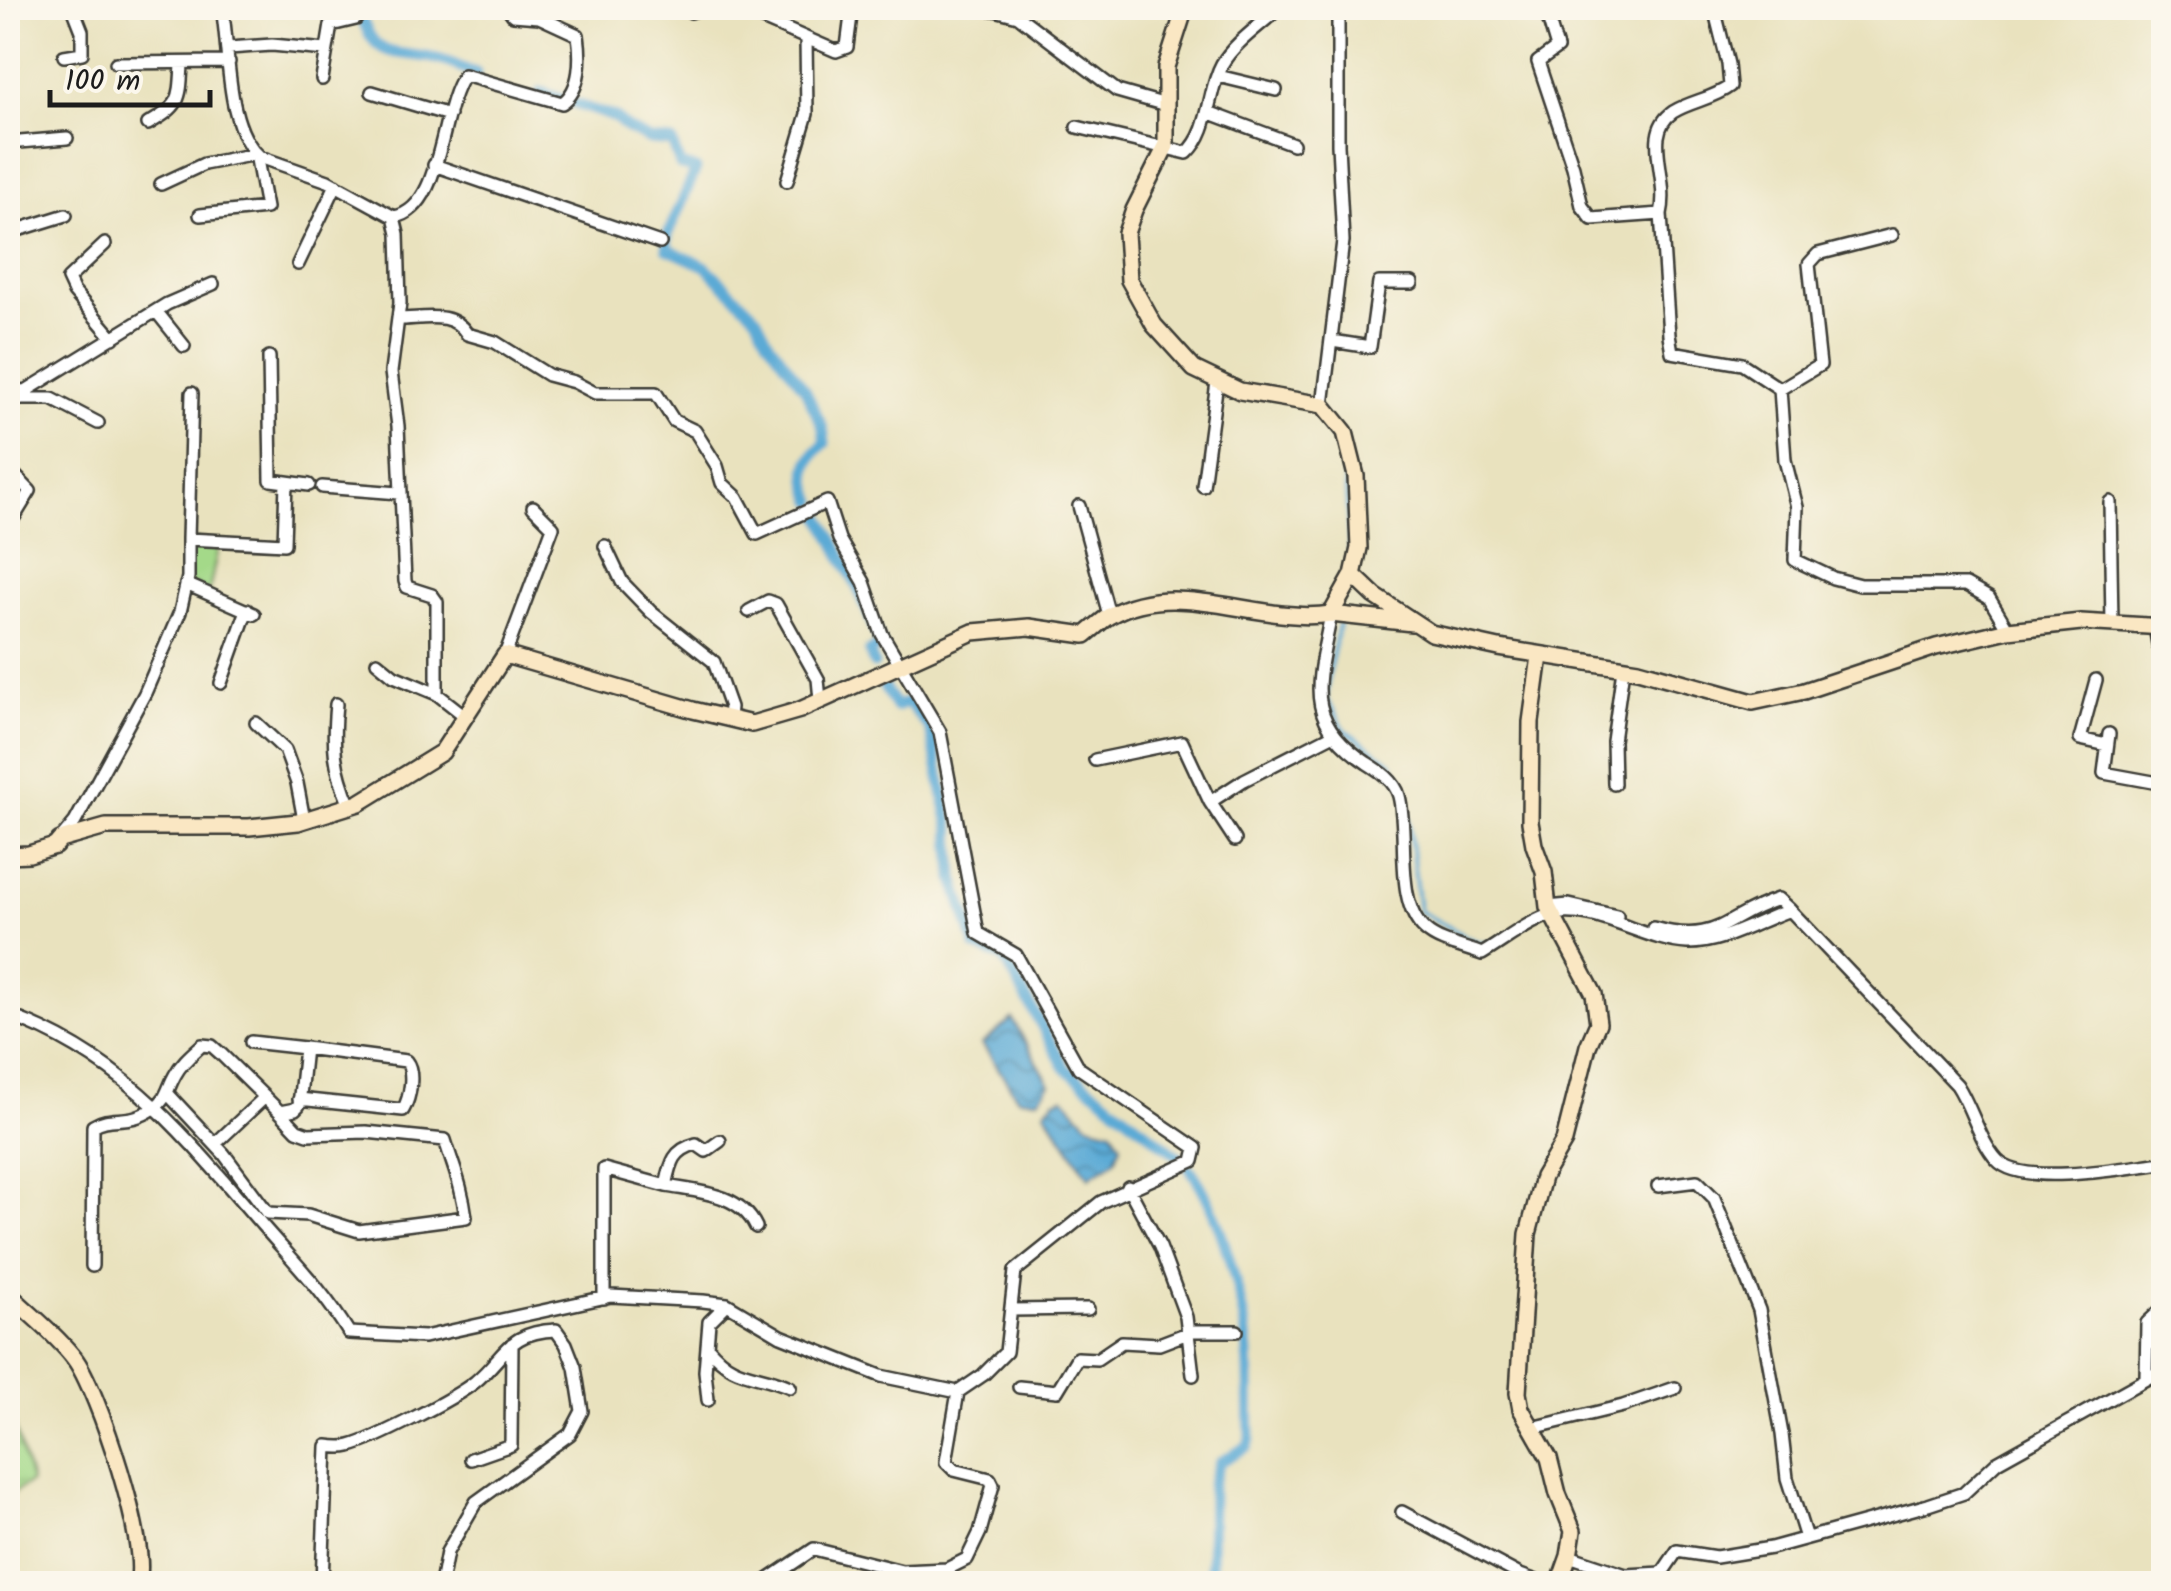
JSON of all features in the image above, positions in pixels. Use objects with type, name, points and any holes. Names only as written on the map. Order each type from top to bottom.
[{"type":"street","points":[[64,56],[82,53],[82,31],[74,8]]},
{"type":"street","points":[[222,8],[232,101],[251,150],[336,185],[394,218],[398,234],[398,319],[391,372],[398,426],[398,493],[405,581],[407,586],[432,595],[437,602],[437,694]]},
{"type":"street","points":[[394,218],[414,211],[426,191],[464,75],[562,103],[569,99],[579,68],[578,35],[539,16],[513,15],[508,8]]},
{"type":"street","points":[[686,8],[691,12],[704,8]]},
{"type":"street","points":[[737,8],[842,51],[848,47],[852,8]]},
{"type":"street","points":[[960,8],[1018,16],[1117,91],[1166,105]]},
{"type":"street","points":[[1185,8],[1166,66],[1166,146],[1126,233],[1129,280],[1154,325],[1184,360],[1217,382],[1240,391],[1322,404],[1345,432],[1356,476],[1359,548],[1354,575],[1331,614],[1318,689],[1321,713],[1334,734],[1382,773],[1398,794],[1410,908],[1426,932],[1482,954],[1549,911],[1569,905],[1604,911],[1676,934],[1704,934],[1778,899],[1957,1085],[2000,1164],[2041,1176],[2164,1163]]},
{"type":"street","points":[[1077,127],[1188,153],[1230,54],[1279,8]]},
{"type":"street","points":[[1322,404],[1344,241],[1338,145],[1338,8]]},
{"type":"street","points":[[1546,8],[1557,48],[1538,62],[1582,206],[1592,220],[1660,214]]},
{"type":"street","points":[[1714,8],[1730,86],[1718,95],[1676,110],[1659,124],[1656,136],[1666,195],[1660,214],[1672,352],[1742,364],[1780,389]]},
{"type":"street","points":[[322,79],[331,25],[356,19]]},
{"type":"street","points":[[788,180],[807,114],[806,38]]},
{"type":"street","points":[[229,48],[326,50]]},
{"type":"street","points":[[116,63],[229,62]]},
{"type":"street","points":[[148,124],[168,113],[180,100],[182,64]]},
{"type":"street","points":[[1218,76],[1276,90]]},
{"type":"street","points":[[372,92],[449,115]]},
{"type":"street","points":[[1208,112],[1294,144]]},
{"type":"street","points":[[8,143],[67,138]]},
{"type":"street","points":[[161,184],[204,164],[256,154]]},
{"type":"street","points":[[200,215],[266,208],[256,154]]},
{"type":"street","points":[[434,165],[660,244]]},
{"type":"street","points":[[298,264],[336,185]]},
{"type":"street","points":[[8,233],[66,215]]},
{"type":"street","points":[[1780,389],[1820,365],[1808,264],[1818,254],[1892,235]]},
{"type":"street","points":[[106,244],[68,279],[74,292],[113,338]]},
{"type":"street","points":[[1332,341],[1370,347],[1379,283],[1412,283]]},
{"type":"street","points":[[10,395],[24,392],[156,311],[213,284]]},
{"type":"street","points":[[156,311],[184,346]]},
{"type":"street","points":[[398,319],[449,318],[459,322],[467,334],[495,342],[548,375],[595,393],[656,393],[674,421],[695,431],[718,466],[722,483],[737,497],[757,534],[827,502],[839,540],[864,582],[893,666],[940,732],[978,933],[1016,955],[1079,1068],[1196,1148],[1192,1161],[1101,1202],[1015,1271],[1006,1352],[958,1392],[946,1448],[946,1462],[952,1469],[990,1479],[993,1484],[968,1559],[947,1570],[902,1572],[814,1550],[762,1584]]},
{"type":"street","points":[[270,357],[271,480],[398,493]]},
{"type":"street","points":[[1203,486],[1217,382]]},
{"type":"street","points":[[1780,389],[1785,460],[1798,507],[1796,560],[1833,578],[1860,585],[1966,585],[1989,598],[2008,630]]},
{"type":"street","points":[[8,855],[56,846],[74,822],[145,693],[180,612],[186,584],[192,393]]},
{"type":"street","points":[[10,395],[52,400],[98,422]]},
{"type":"street","points":[[8,468],[30,490],[8,527]]},
{"type":"street","points":[[188,539],[284,544],[286,482]]},
{"type":"street","points":[[2110,502],[2112,624]]},
{"type":"street","points":[[1079,506],[1109,616]]},
{"type":"street","points":[[60,840],[106,827],[249,827],[304,820],[350,806],[442,752],[505,655],[553,527],[533,507]]},
{"type":"street","points":[[605,546],[622,582],[679,637],[714,662],[730,707],[729,718]]},
{"type":"street","points":[[1354,575],[1375,596],[1432,633],[1540,656],[1638,670],[1753,702],[1804,692],[1936,648],[2008,630],[2081,622],[2159,627],[2164,678]]},
{"type":"street","points":[[186,584],[251,612],[221,683]]},
{"type":"street","points":[[505,655],[752,724],[820,700],[973,632],[1028,627],[1085,636],[1109,616],[1146,601],[1183,600],[1255,612],[1331,614],[1414,623]]},
{"type":"street","points":[[749,611],[768,601],[776,604],[818,679],[820,700]]},
{"type":"street","points":[[1540,656],[1532,722],[1530,822],[1544,872],[1549,911],[1594,994],[1598,1022],[1588,1046],[1564,1141],[1543,1178],[1528,1234],[1518,1393],[1549,1458],[1573,1531],[1570,1556],[1559,1584]]},
{"type":"street","points":[[377,662],[394,676],[437,694],[465,716]]},
{"type":"street","points":[[1614,784],[1616,713],[1623,669]]},
{"type":"street","points":[[2096,680],[2080,739],[2108,740],[2104,773],[2164,784]]},
{"type":"street","points":[[336,704],[332,747],[350,806]]},
{"type":"street","points":[[256,723],[285,750],[298,783],[304,820]]},
{"type":"street","points":[[1210,802],[1334,734]]},
{"type":"street","points":[[1095,760],[1182,742],[1210,802],[1235,840]]},
{"type":"street","points":[[8,1014],[50,1030],[107,1064],[156,1107],[309,1274],[349,1332],[424,1337],[604,1298],[727,1304],[781,1336],[881,1376],[958,1392]]},
{"type":"street","points":[[251,1042],[406,1061],[411,1070],[408,1102],[401,1110],[299,1099]]},
{"type":"street","points":[[92,1266],[94,1126],[99,1122],[135,1120],[156,1107],[169,1095],[175,1074],[202,1045],[212,1046],[297,1130],[308,1134],[366,1132],[445,1140],[460,1177],[466,1217],[359,1230],[308,1215],[268,1214],[215,1144],[169,1095]]},
{"type":"street","points":[[280,1112],[295,1110],[305,1048]]},
{"type":"street","points":[[215,1144],[264,1097]]},
{"type":"street","points":[[666,1186],[672,1159],[682,1148],[696,1144],[706,1151],[720,1140]]},
{"type":"street","points":[[604,1298],[604,1169],[733,1201],[749,1212],[756,1227]]},
{"type":"street","points":[[1658,1186],[1697,1182],[1714,1198],[1759,1310],[1788,1478],[1806,1538]]},
{"type":"street","points":[[1128,1188],[1160,1248],[1186,1318],[1193,1375]]},
{"type":"street","points":[[8,1293],[74,1357],[97,1400],[138,1540],[141,1576],[137,1584]]},
{"type":"street","points":[[708,1400],[709,1322],[727,1304]]},
{"type":"street","points":[[2146,1376],[2147,1323],[2164,1307]]},
{"type":"street","points":[[1012,1310],[1088,1310]]},
{"type":"street","points":[[322,1584],[327,1446],[347,1448],[420,1412],[474,1382],[501,1352],[532,1331],[556,1330],[576,1368],[582,1411],[570,1434],[476,1502],[447,1552],[441,1584]]},
{"type":"street","points":[[1018,1387],[1058,1391],[1076,1358],[1097,1359],[1122,1342],[1159,1344],[1193,1331],[1237,1331]]},
{"type":"street","points":[[471,1459],[511,1445],[512,1344]]},
{"type":"street","points":[[707,1346],[722,1364],[741,1374],[766,1376],[790,1387]]},
{"type":"street","points":[[1570,1556],[1626,1575],[1662,1573],[1677,1551],[1716,1556],[1770,1548],[1928,1506],[1964,1492],[1997,1462],[2164,1369]]},
{"type":"street","points":[[1532,1428],[1622,1406],[1675,1388]]},
{"type":"street","points":[[1402,1512],[1520,1575],[1545,1584]]},
{"type":"green space","points":[[188,539],[219,543],[209,592],[189,583]]},
{"type":"green space","points":[[8,1404],[31,1482],[8,1496]]},
{"type":"water","points":[[1012,1019],[1050,1084],[1038,1099],[1018,1098],[982,1044]]},
{"type":"water","points":[[1064,1097],[1089,1124],[1112,1130],[1121,1144],[1115,1160],[1089,1177],[1045,1111]]},
{"type":"waterway","points":[[358,8],[371,38],[379,46],[396,53],[437,59],[476,73]]},
{"type":"waterway","points":[[541,92],[616,118],[650,140],[672,142],[680,165],[696,169],[668,234],[667,249],[705,266],[756,316],[768,340],[805,389],[823,428],[825,443],[809,463],[808,484],[814,501]]},
{"type":"waterway","points":[[1323,417],[1341,442]]},
{"type":"waterway","points":[[1344,456],[1350,556]]},
{"type":"waterway","points":[[819,512],[881,645],[869,651],[874,664]]},
{"type":"waterway","points":[[1339,624],[1327,699],[1345,730],[1391,762],[1405,788],[1419,911],[1475,941],[1491,944]]},
{"type":"waterway","points":[[884,687],[896,707],[908,702],[930,729],[951,831],[954,879],[976,947],[1004,958],[1065,1068],[1182,1159]]},
{"type":"waterway","points":[[1190,1169],[1211,1207],[1229,1257],[1242,1309],[1249,1364],[1248,1446],[1220,1462],[1212,1484],[1211,1584]]}]
